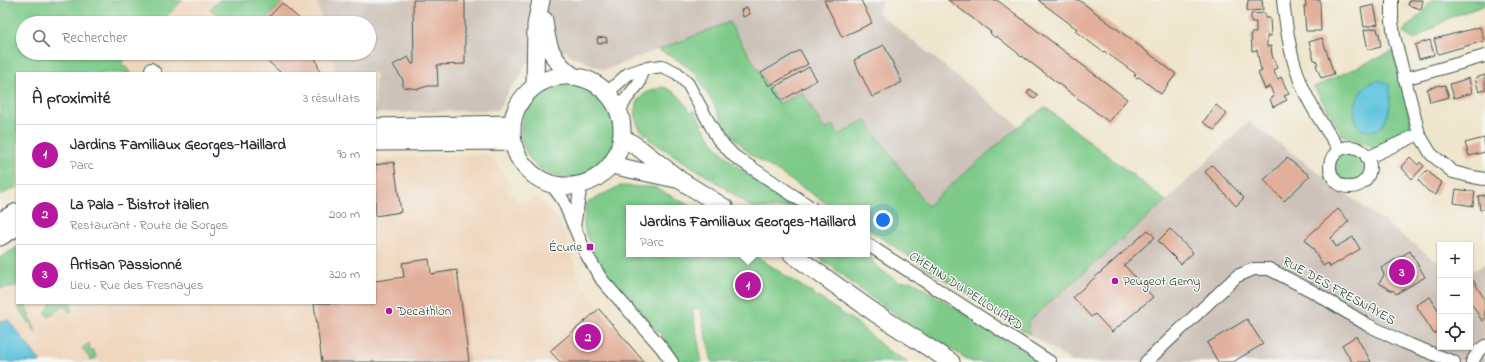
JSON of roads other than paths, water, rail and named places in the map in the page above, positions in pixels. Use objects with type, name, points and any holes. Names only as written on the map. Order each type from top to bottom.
[{"type":"main road","points":[[541,0],[547,42],[558,62],[573,76]]},
{"type":"main road","points":[[535,86],[536,25],[541,0]]},
{"type":"main road","points":[[560,76],[573,76],[592,81],[607,93],[619,112],[622,124],[622,137],[619,152],[611,165],[598,178],[582,185],[567,187],[552,185],[542,181],[528,171],[517,157],[512,133],[516,109],[523,96],[546,79],[560,76]]},
{"type":"main road","points":[[376,127],[512,133]]},
{"type":"main road","points":[[376,142],[512,133]]},
{"type":"main road","points":[[622,137],[639,148],[680,180],[720,205]]},
{"type":"main road","points":[[611,165],[680,180]]},
{"type":"main road","points":[[0,221],[16,213]]},
{"type":"main road","points":[[0,237],[16,228]]},
{"type":"main road","points":[[796,257],[874,313],[951,362]]},
{"type":"street","points":[[1283,0],[1287,33],[1297,74],[1315,112],[1340,150]]},
{"type":"street","points":[[1392,0],[1394,36],[1419,134],[1431,154],[1454,172],[1485,179]]},
{"type":"street","points":[[1404,79],[1485,56]]},
{"type":"street","points":[[607,93],[628,74],[642,69],[662,66],[677,73],[688,84],[718,139],[734,156],[808,205]]},
{"type":"street","points":[[619,112],[626,99],[639,83],[642,69]]},
{"type":"street","points":[[1367,158],[1419,134]]},
{"type":"street","points":[[1346,148],[1358,149],[1367,158],[1369,171],[1363,182],[1352,187],[1339,184],[1331,174],[1331,161],[1340,150],[1346,148]]},
{"type":"street","points":[[552,185],[563,200],[585,252],[602,280],[661,347],[672,362]]},
{"type":"street","points":[[574,226],[582,185]]},
{"type":"street","name":"CHEMIN DU PELLOUARD","points":[[870,246],[1050,362]]},
{"type":"street","name":"RUE DES FRESNAYES","points":[[1146,362],[1237,276],[1254,269],[1269,269],[1280,274],[1366,324],[1403,342],[1454,362]]},
{"type":"street","points":[[1472,362],[1479,350],[1485,346]]},
{"type":"water","points":[[1381,80],[1389,85],[1390,99],[1388,115],[1381,127],[1375,130],[1367,131],[1362,129],[1356,122],[1356,101],[1364,87]]},
{"type":"water","points":[[8,320],[41,362],[0,362],[0,321]]},
{"type":"place","name":"Écurie","points":[[590,247]]},
{"type":"place","name":"Artisan Passionné","points":[[1402,272]]},
{"type":"place","name":"Peugeot Gemy","points":[[1115,281]]},
{"type":"place","name":"Jardins Familiaux Georges-Maillard","points":[[748,285]]},
{"type":"place","name":"Decathlon","points":[[389,311]]},
{"type":"place","name":"La Pala - Bistrot italien","points":[[588,337]]}]
